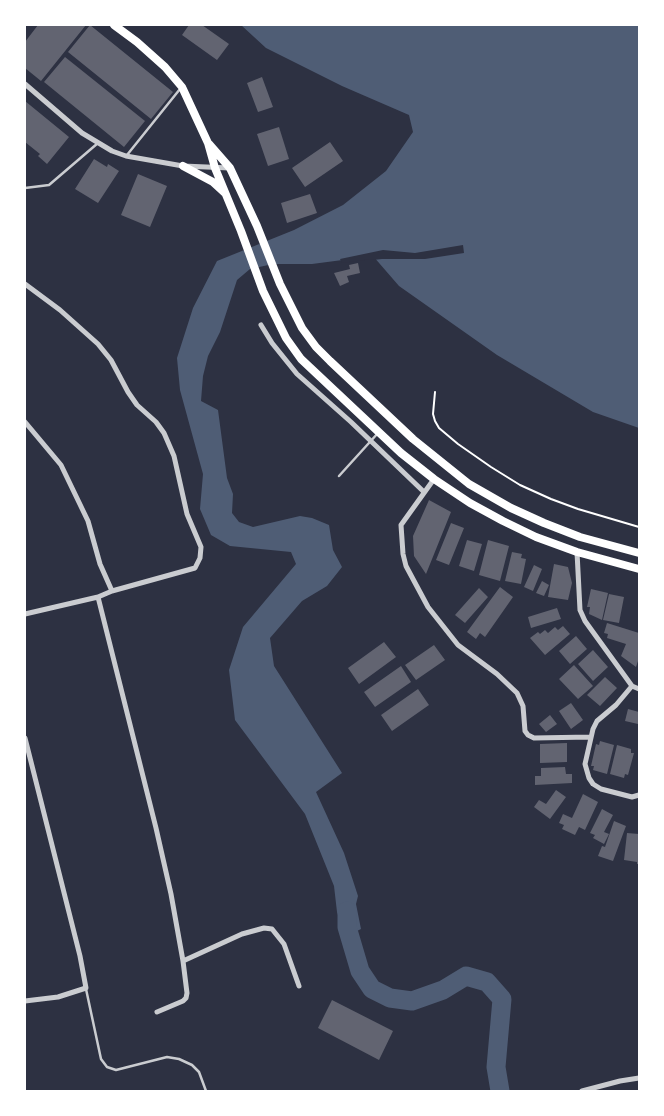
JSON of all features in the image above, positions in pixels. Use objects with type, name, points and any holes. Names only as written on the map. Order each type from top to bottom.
[{"type":"main road","points":[[114,25],[165,67],[182,87],[208,143],[215,168],[263,291],[283,332],[302,359],[401,453],[434,479],[470,503],[536,537],[577,552],[639,569]]},
{"type":"main road","points":[[208,143],[230,168],[257,226],[280,284],[302,328],[316,346],[413,439],[470,484],[511,508],[580,537],[639,553]]},
{"type":"main road","points":[[184,166],[213,182],[226,194]]},
{"type":"street","points":[[25,84],[82,133],[126,156],[184,166],[230,168]]},
{"type":"street","points":[[25,284],[60,310],[98,344],[111,360],[137,405],[156,422],[164,433],[174,456],[187,514],[201,547],[200,558],[195,568],[112,590],[98,597],[25,614]]},
{"type":"street","points":[[262,325],[272,343],[297,374],[351,422],[424,492]]},
{"type":"street","points":[[25,422],[61,465],[88,521],[100,564],[112,590]]},
{"type":"street","points":[[434,479],[401,525],[401,544],[406,566],[428,606],[458,645],[497,674],[517,693],[524,706],[524,731],[528,735],[534,738],[590,737]]},
{"type":"street","points":[[577,552],[580,610],[585,620],[632,686],[639,690]]},
{"type":"street","points":[[98,597],[156,828],[171,894],[183,961],[186,998],[157,1012]]},
{"type":"street","points":[[632,686],[616,705],[598,721],[590,737],[585,764],[586,771],[593,784],[601,789],[622,796],[639,796]]},
{"type":"street","points":[[25,738],[80,956],[86,988],[58,997],[25,1001]]},
{"type":"street","points":[[183,961],[242,934],[264,928],[272,929],[284,944],[299,986]]},
{"type":"street","points":[[582,1091],[639,1078]]},
{"type":"lane","points":[[126,156],[182,87]]},
{"type":"lane","points":[[25,188],[49,185],[98,143]]},
{"type":"lane","points":[[339,476],[378,432]]},
{"type":"lane","points":[[86,988],[101,1059],[107,1067],[116,1070],[167,1057],[179,1059],[192,1065],[199,1072],[206,1091]]},
{"type":"path","points":[[435,392],[433,414],[440,428],[458,444],[491,467],[520,485],[551,499],[578,509],[639,526]]},
{"type":"water","points":[[241,25],[639,25],[639,428],[593,412],[497,355],[399,286],[373,256],[312,264],[273,264],[250,269],[237,280],[220,332],[208,356],[203,376],[201,401],[218,410],[227,478],[233,494],[232,513],[239,522],[253,527],[300,516],[312,518],[329,525],[333,550],[342,567],[327,586],[302,601],[270,638],[274,666],[342,773],[316,792],[344,853],[358,896],[356,904],[361,929],[345,937],[337,912],[334,886],[305,814],[235,720],[229,670],[243,627],[296,564],[291,552],[230,546],[211,535],[200,509],[203,474],[180,390],[177,358],[193,308],[217,261],[294,230],[343,205],[386,171],[413,132],[409,115],[342,86],[266,48]]},
{"type":"pier","points":[[463,245],[464,253],[425,259],[372,259],[342,263],[340,259],[383,250],[415,253]]},
{"type":"building","points":[[38,25],[86,25],[41,81],[25,68],[25,42]]},
{"type":"building","points":[[90,25],[173,92],[151,119],[68,52]]},
{"type":"building","points":[[189,25],[202,25],[229,44],[217,60],[182,35]]},
{"type":"building","points":[[65,57],[145,121],[124,147],[44,82]]},
{"type":"building","points":[[262,77],[273,107],[258,112],[247,83]]},
{"type":"building","points":[[25,101],[69,137],[47,164],[38,156],[40,154],[25,142]]},
{"type":"building","points":[[279,127],[289,159],[268,166],[257,134]]},
{"type":"building","points":[[330,142],[343,161],[305,187],[292,168]]},
{"type":"building","points":[[94,159],[107,167],[108,164],[119,171],[98,203],[75,189]]},
{"type":"building","points":[[138,174],[167,186],[150,227],[121,215]]},
{"type":"building","points":[[310,194],[317,213],[287,223],[281,203]]},
{"type":"building","points":[[358,263],[360,273],[347,276],[349,282],[340,286],[334,273],[350,269],[349,265]]},
{"type":"building","points":[[429,500],[451,512],[426,574],[414,556],[413,536]]},
{"type":"building","points":[[451,523],[464,528],[449,565],[436,560]]},
{"type":"building","points":[[467,540],[482,544],[474,571],[459,566]]},
{"type":"building","points":[[488,540],[509,546],[500,581],[479,575]]},
{"type":"building","points":[[512,552],[522,554],[521,558],[526,559],[521,584],[505,581]]},
{"type":"building","points":[[554,564],[568,567],[572,583],[568,600],[548,597]]},
{"type":"building","points":[[534,565],[542,569],[533,591],[524,587]]},
{"type":"building","points":[[542,581],[549,585],[544,596],[536,593]]},
{"type":"building","points":[[500,587],[513,597],[485,637],[480,633],[476,639],[467,632]]},
{"type":"building","points":[[479,588],[488,597],[465,623],[455,615]]},
{"type":"building","points":[[591,589],[608,593],[602,620],[589,614],[590,607],[587,607]]},
{"type":"building","points":[[609,594],[624,597],[619,623],[603,620]]},
{"type":"building","points":[[557,608],[561,619],[531,628],[528,617]]},
{"type":"building","points":[[607,623],[639,633],[639,658],[636,667],[621,656],[626,644],[607,638],[608,634],[604,633]]},
{"type":"building","points":[[563,626],[570,634],[545,655],[530,638],[538,632],[540,634],[545,630],[548,633],[555,627],[558,630]]},
{"type":"building","points":[[576,636],[587,649],[570,664],[559,651]]},
{"type":"building","points":[[384,642],[396,657],[359,684],[348,668]]},
{"type":"building","points":[[434,645],[445,660],[416,680],[405,665]]},
{"type":"building","points":[[593,650],[608,667],[593,681],[578,664]]},
{"type":"building","points":[[574,665],[593,686],[578,699],[559,679]]},
{"type":"building","points":[[401,666],[411,682],[375,707],[364,692]]},
{"type":"building","points":[[605,677],[617,688],[600,706],[587,695]]},
{"type":"building","points":[[418,689],[429,705],[392,731],[381,715]]},
{"type":"building","points":[[571,703],[583,720],[571,729],[559,711]]},
{"type":"building","points":[[628,709],[639,712],[638,724],[625,721]]},
{"type":"building","points":[[550,715],[557,724],[546,732],[539,724]]},
{"type":"building","points":[[600,741],[614,745],[607,774],[593,770],[594,766],[591,766],[596,744],[599,745]]},
{"type":"building","points":[[567,743],[567,762],[540,763],[540,744]]},
{"type":"building","points":[[617,745],[631,749],[631,753],[634,753],[628,775],[625,774],[624,778],[610,774]]},
{"type":"building","points":[[565,767],[566,774],[572,774],[572,783],[535,785],[535,776],[541,776],[541,768]]},
{"type":"building","points":[[556,790],[566,797],[550,819],[534,807],[539,800],[546,804]]},
{"type":"building","points":[[583,794],[598,802],[585,830],[579,827],[575,835],[562,829],[564,825],[559,823],[563,814],[572,818]]},
{"type":"building","points":[[602,809],[613,815],[604,832],[609,834],[604,844],[593,838],[595,835],[590,833]]},
{"type":"building","points":[[614,821],[626,826],[613,861],[598,856],[602,846],[605,847]]},
{"type":"building","points":[[627,833],[639,834],[639,864],[624,860]]},
{"type":"building","points":[[332,1000],[393,1031],[379,1060],[318,1028]]},
{"type":"waterway","points":[[347,911],[347,927],[360,971],[372,989],[390,998],[412,1001],[443,990],[466,976],[487,982],[502,999],[496,1067],[500,1091]]}]
